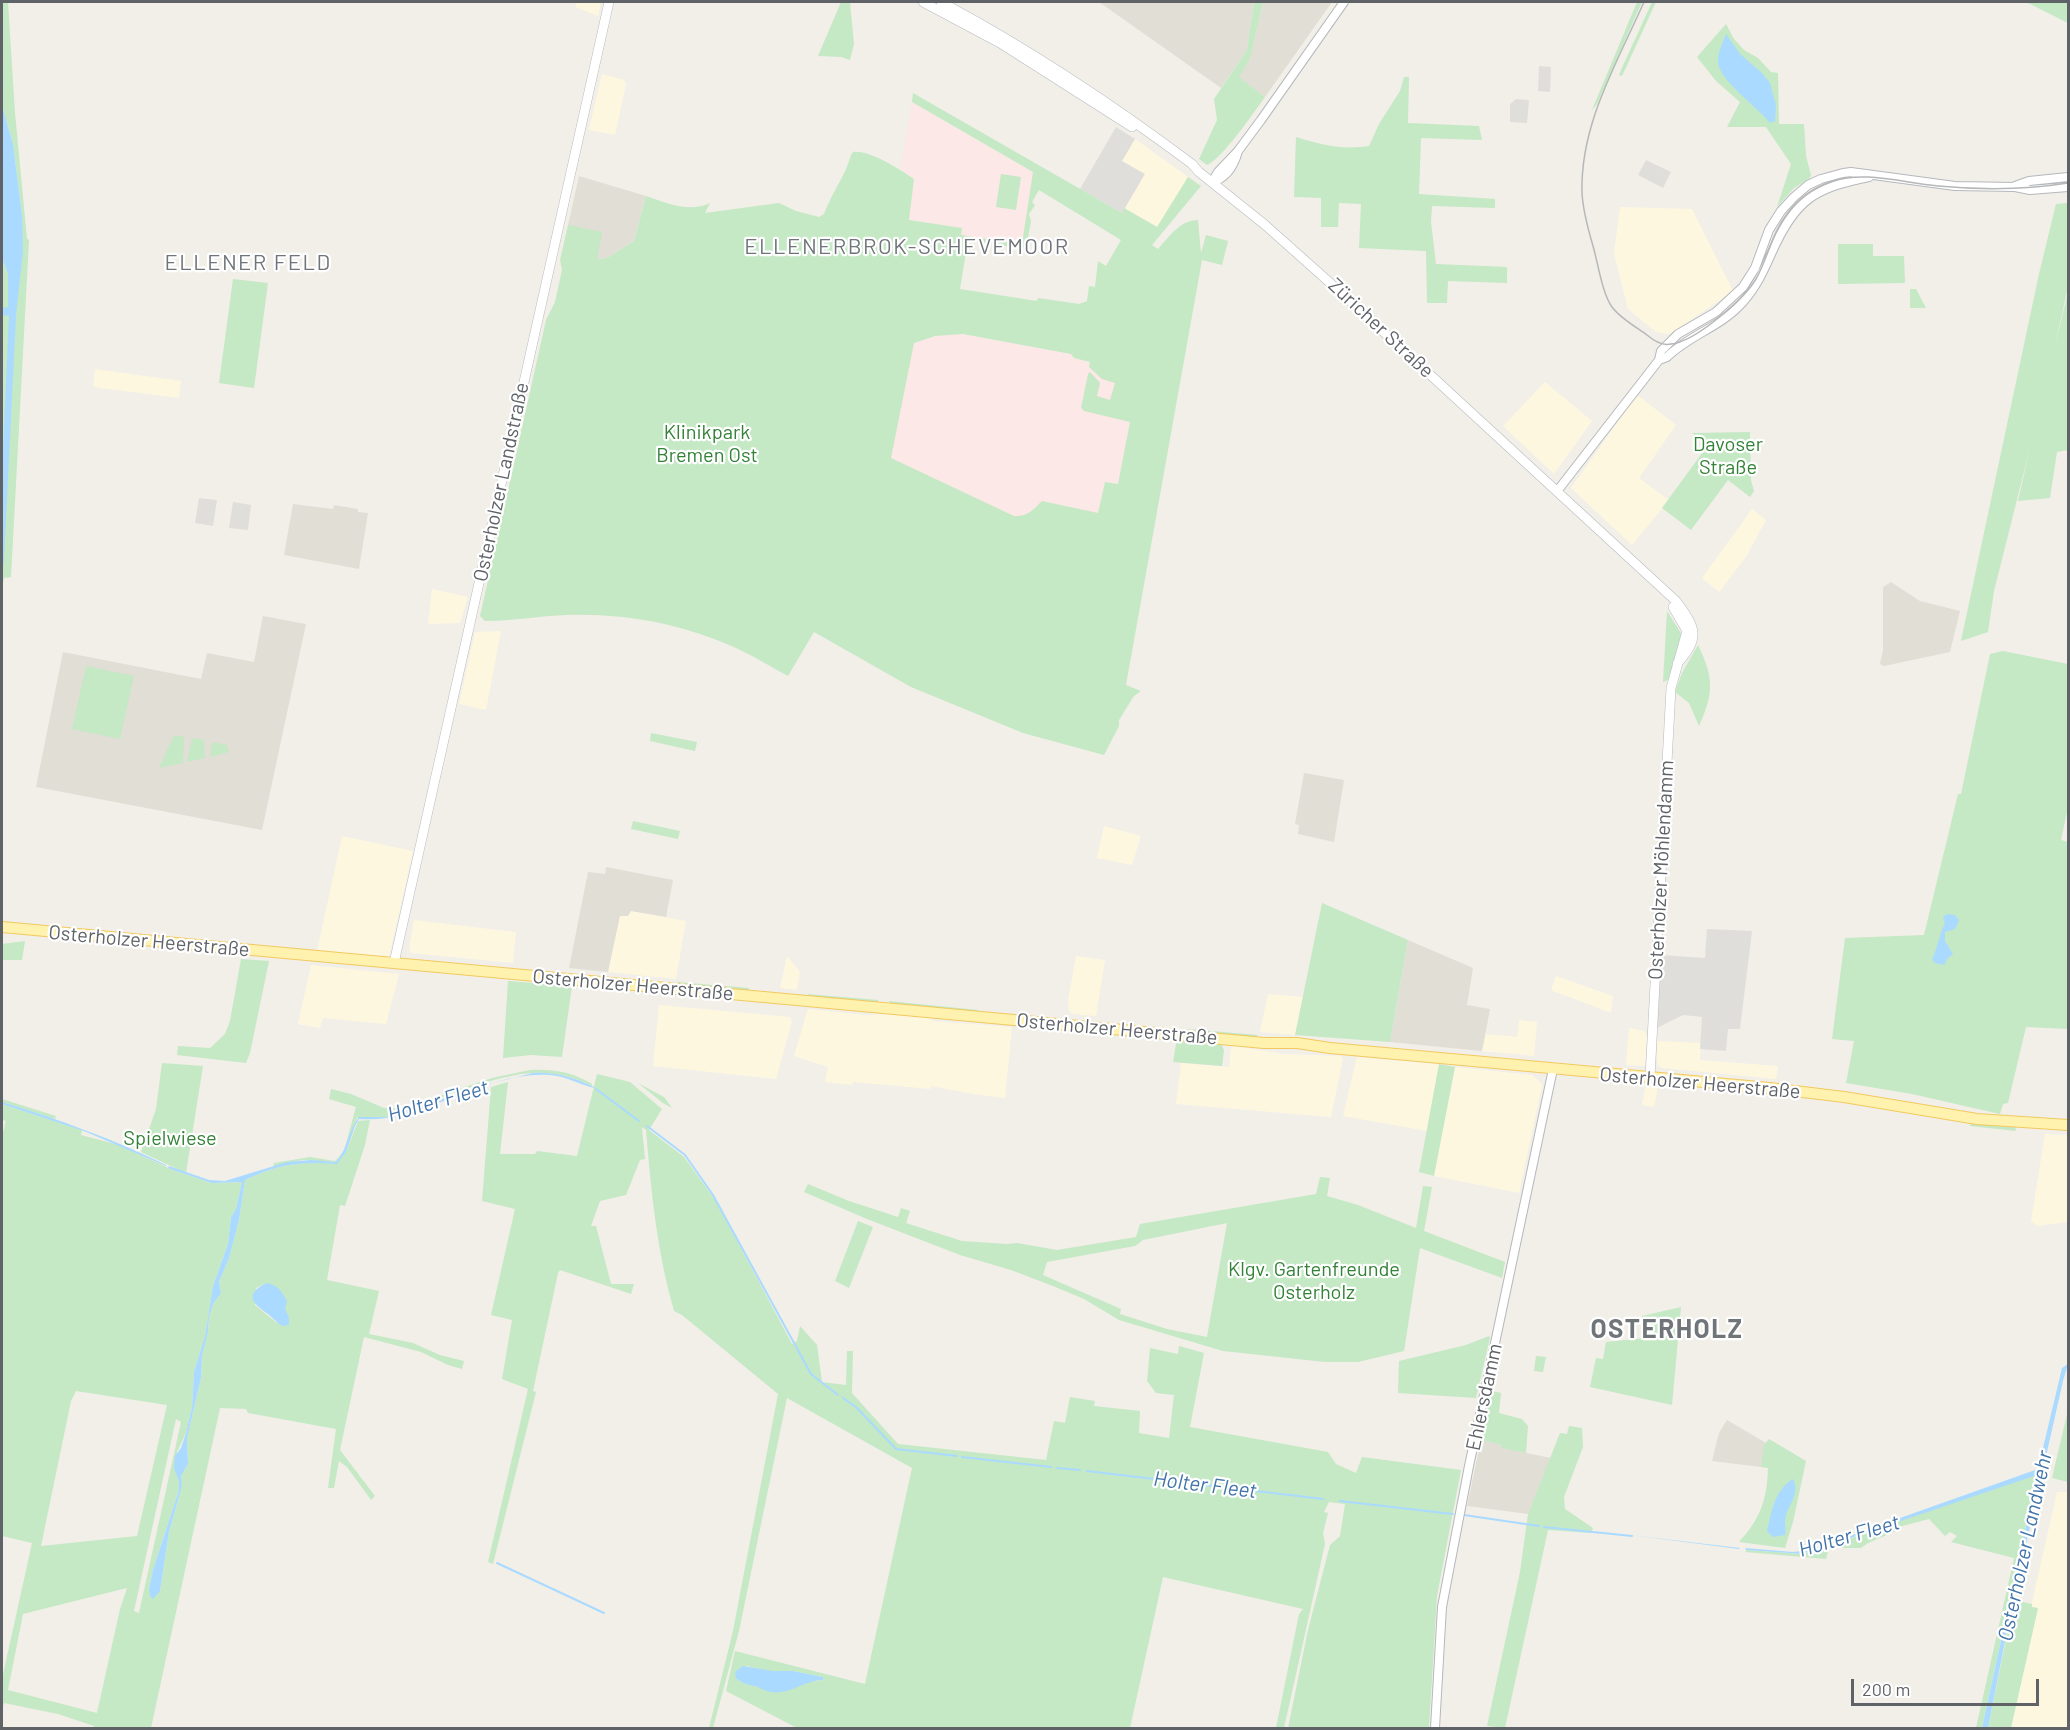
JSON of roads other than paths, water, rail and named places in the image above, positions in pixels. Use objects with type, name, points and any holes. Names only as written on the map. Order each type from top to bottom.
[{"type":"main road","name":"Osterholzer Landstraße","points":[[394,963],[609,2]]},
{"type":"main road","name":"Züricher Straße","points":[[923,2],[945,7],[1095,102],[1199,172],[1327,279],[1558,490]]},
{"type":"main road","name":"Osterholzer Möhlendamm","points":[[1558,490],[1676,601],[1690,620],[1694,636],[1688,650],[1677,664],[1671,688],[1650,1077]]},
{"type":"main road","name":"Osterholzer Heerstraße","points":[[2,927],[1264,1043],[1288,1042],[1330,1048],[1815,1093],[2008,1122],[2068,1125]]},
{"type":"street","points":[[1212,182],[1218,172],[1238,151],[1344,2]]},
{"type":"street","points":[[1659,360],[1661,351],[1682,332],[1716,312],[1743,287],[1755,268],[1771,226],[1794,196],[1808,185],[1828,176],[1851,172],[1955,186],[2014,187],[2030,190],[2068,187]]},
{"type":"street","points":[[1558,490],[1659,360],[1687,343],[1742,303],[1762,274],[1786,222],[1804,201],[1832,186],[1872,176]]},
{"type":"street","points":[[2014,187],[2029,181],[2068,177]]},
{"type":"street","points":[[1682,332],[1682,338],[1687,343]]},
{"type":"street","name":"Ehlersdamm","points":[[1435,1728],[1442,1607],[1553,1069]]},
{"type":"water","points":[[1726,34],[1740,54],[1770,83],[1776,105],[1775,121],[1770,123],[1731,85],[1719,68],[1719,54]]},
{"type":"water","points":[[2,73],[3,109],[13,144],[22,215],[23,251],[16,315],[2,573],[2,471],[9,316],[2,315],[2,308],[8,307],[8,274],[2,258]]},
{"type":"water","points":[[1947,914],[1955,915],[1959,920],[1955,929],[1945,932],[1945,941],[1953,954],[1944,965],[1935,963],[1932,959],[1945,923],[1943,917]]},
{"type":"water","points":[[533,1073],[549,1073],[572,1078],[594,1088],[550,1075],[509,1079]]},
{"type":"water","points":[[497,1082],[407,1114],[383,1118],[359,1119],[346,1152],[337,1164],[290,1165],[269,1170],[245,1180],[239,1220],[229,1258],[219,1282],[221,1293],[213,1304],[209,1317],[202,1356],[201,1378],[187,1438],[188,1464],[181,1476],[182,1486],[169,1532],[160,1591],[153,1599],[149,1589],[153,1570],[179,1490],[179,1481],[174,1468],[175,1456],[181,1448],[186,1433],[192,1407],[194,1372],[205,1336],[213,1286],[228,1244],[231,1217],[236,1209],[242,1182],[212,1183],[173,1170],[168,1168],[169,1166],[209,1180],[225,1181],[287,1162],[311,1160],[336,1162],[359,1117],[388,1117],[481,1086]]},
{"type":"water","points":[[2,1102],[85,1130],[166,1166],[84,1131],[2,1104]]},
{"type":"water","points":[[266,1283],[276,1287],[287,1301],[285,1309],[289,1325],[281,1325],[255,1303],[253,1295],[255,1291]]},
{"type":"water","name":"Osterholzer Landwehr","points":[[2068,1364],[2010,1616],[1988,1728],[1982,1728],[2037,1475],[1803,1554],[1746,1550],[1745,1548],[1793,1552],[1810,1550],[2038,1469],[2062,1368]]},
{"type":"water","points":[[1793,1479],[1795,1491],[1786,1516],[1785,1535],[1773,1537],[1767,1531],[1772,1509],[1782,1489]]},
{"type":"water","points":[[1630,1535],[1740,1548],[1739,1549]]},
{"type":"water","points":[[743,1666],[773,1671],[793,1671],[823,1677],[823,1680],[785,1691],[770,1692],[743,1683],[736,1678],[735,1672]]},
{"type":"waterway","name":"Holter Fleet","points":[[596,1089],[639,1121]]},
{"type":"waterway","name":"Holter Fleet","points":[[647,1126],[685,1155],[713,1195],[811,1374],[838,1395]]},
{"type":"waterway","name":"Holter Fleet","points":[[843,1398],[856,1407],[896,1449],[957,1456]]},
{"type":"waterway","name":"Holter Fleet","points":[[962,1457],[1051,1467]]},
{"type":"waterway","name":"Holter Fleet","points":[[1057,1468],[1080,1470]]},
{"type":"waterway","name":"Holter Fleet","points":[[1087,1471],[1323,1499]]},
{"type":"waterway","name":"Holter Fleet","points":[[1340,1501],[1453,1514]]},
{"type":"waterway","name":"Holter Fleet","points":[[1464,1515],[1539,1526]]},
{"type":"waterway","name":"Holter Fleet","points":[[1544,1527],[1632,1536]]},
{"type":"waterway","points":[[497,1563],[604,1613]]},
{"type":"tram line","points":[[1644,2],[1602,94],[1594,118],[1583,167],[1582,193],[1583,206],[1603,286],[1612,307],[1624,319],[1658,342],[1668,344],[1693,336],[1730,308],[1756,279],[1778,229],[1791,209],[1806,195],[1830,182],[1870,177],[1938,186],[1987,189],[2068,183]]},
{"type":"district","name":"ELLENERBROK-SCHEVEMOOR","points":[[907,247]]},
{"type":"district","name":"ELLENER FELD","points":[[248,263]]},
{"type":"district","name":"OSTERHOLZ","points":[[1667,1329]]},
{"type":"park label","name":"Klinikpark Bremen Ost","points":[[707,444]]},
{"type":"park label","name":"Davoser Straße","points":[[1728,456]]},
{"type":"park label","name":"Spielwiese","points":[[170,1138]]},
{"type":"park label","name":"Klgv. Gartenfreunde Osterholz","points":[[1314,1280]]}]
